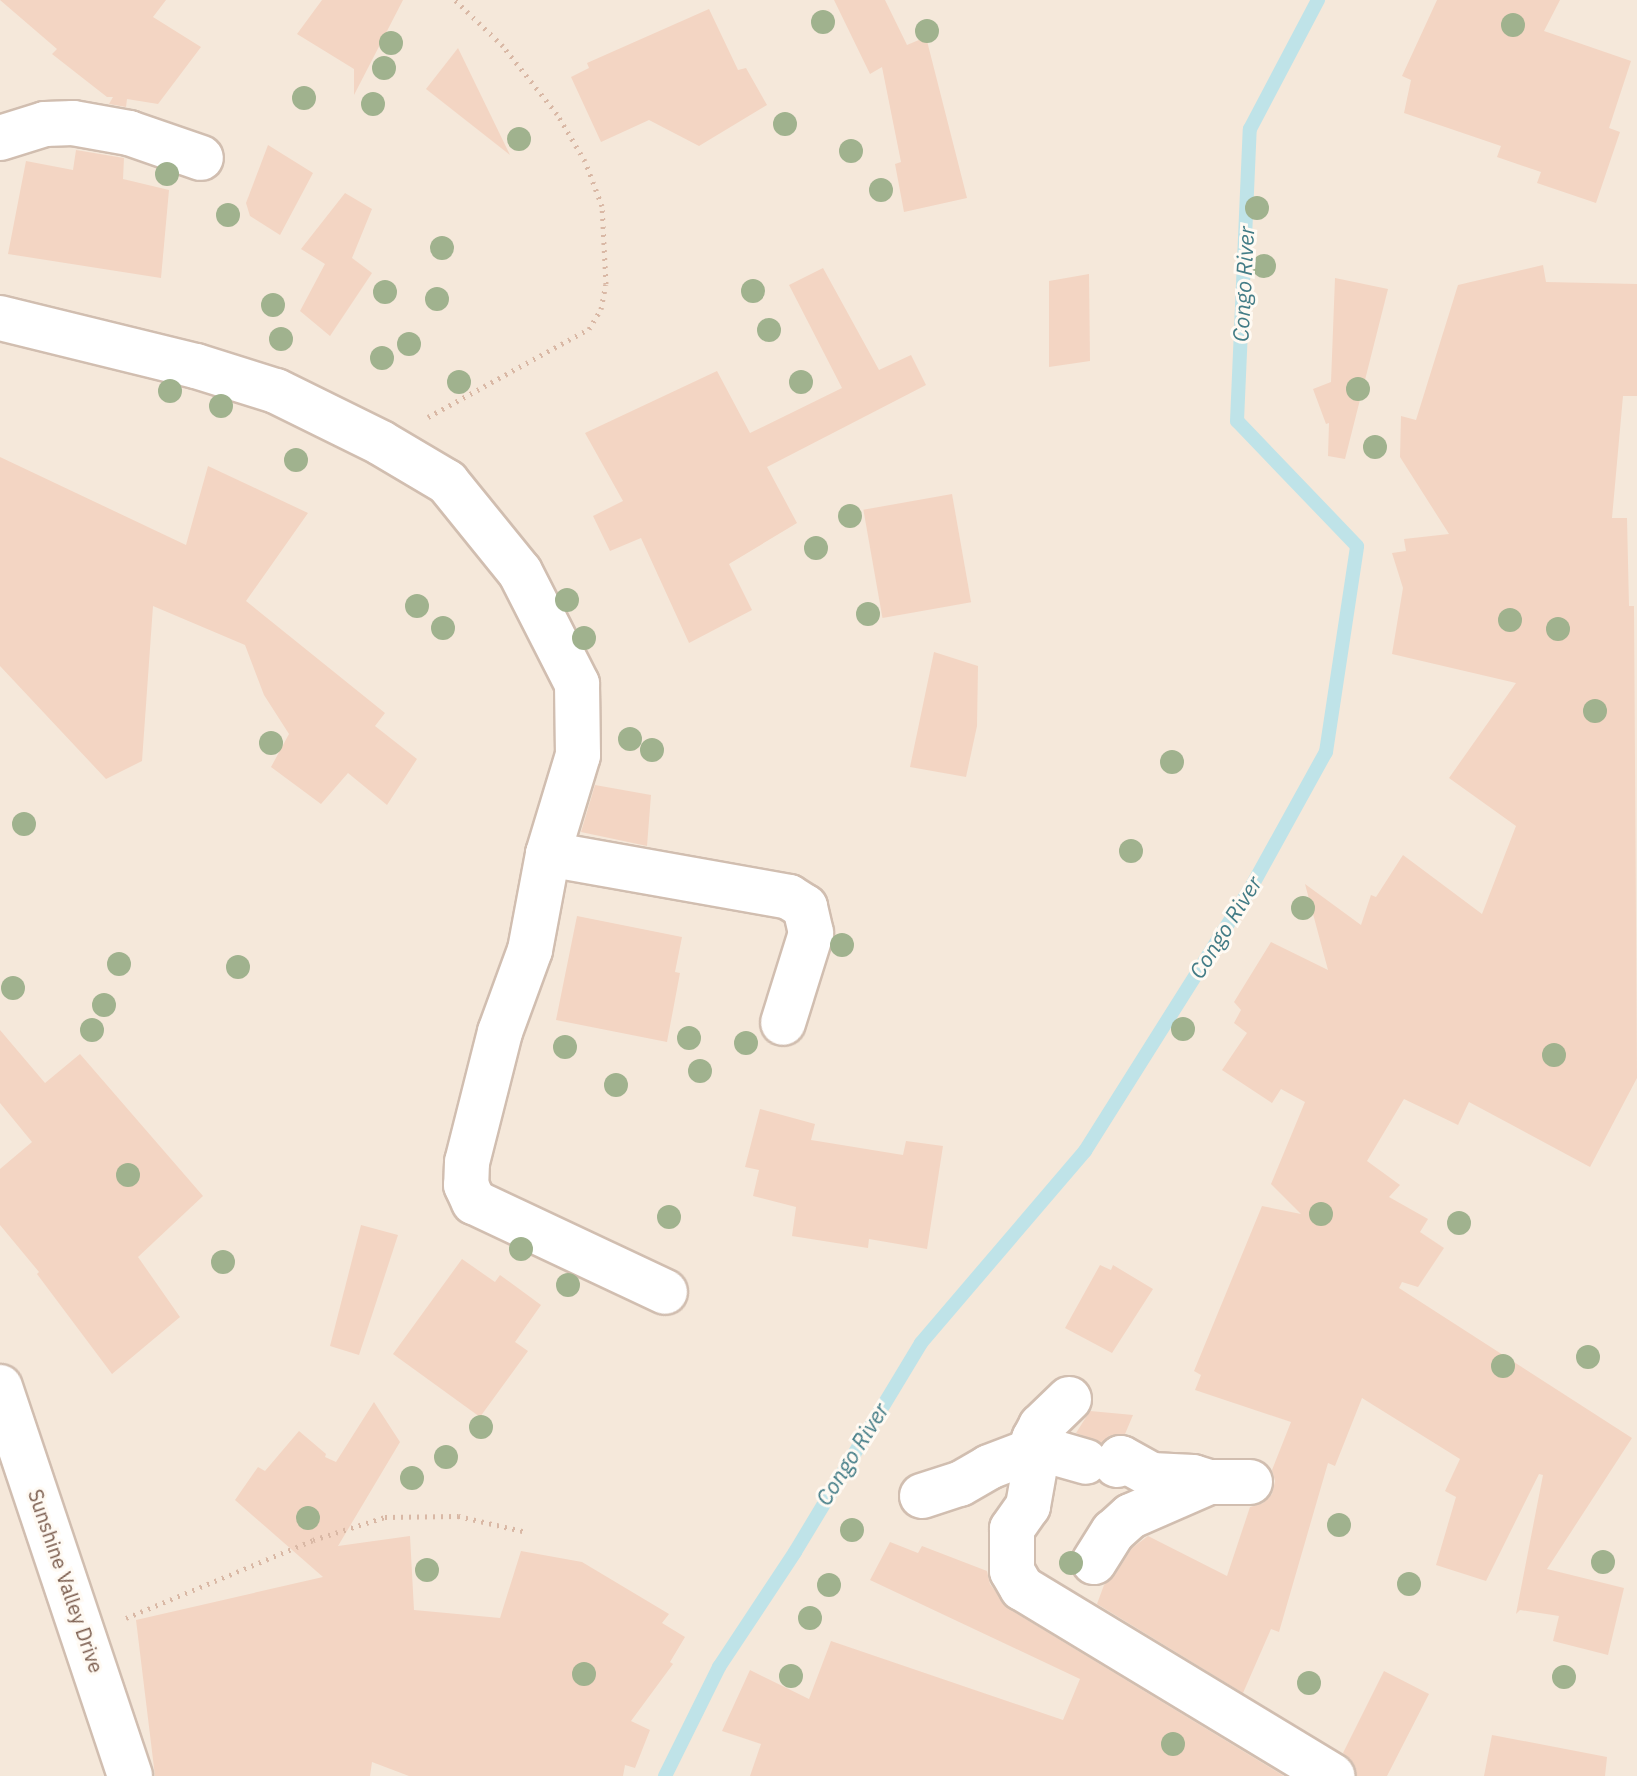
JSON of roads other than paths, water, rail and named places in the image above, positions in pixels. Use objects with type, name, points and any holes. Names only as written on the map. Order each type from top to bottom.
[{"type":"street","points":[[0,138],[45,124],[73,123],[129,133],[201,158]]},
{"type":"street","points":[[0,318],[196,366],[276,391],[381,443],[447,482],[520,572],[577,684],[578,755],[548,854],[530,950],[500,1032],[467,1162],[466,1185],[474,1202],[665,1292]]},
{"type":"street","points":[[548,854],[789,897],[805,907],[811,933],[783,1023]]},
{"type":"street","name":"Sunshine Valley Drive","points":[[0,1387],[130,1776]]},
{"type":"street","points":[[1069,1399],[1041,1426],[1034,1439],[1036,1461],[1028,1506],[1012,1529],[1012,1571],[1022,1588],[1332,1776]]},
{"type":"street","points":[[922,1496],[960,1484],[989,1467],[1026,1453],[1052,1452],[1101,1464],[1121,1458],[1152,1475],[1229,1482],[1131,1516],[1113,1532],[1094,1562]]},
{"type":"waterway","name":"Congo River","points":[[665,1776],[719,1667],[795,1552],[921,1343],[1085,1151],[1253,884],[1326,752],[1357,546],[1237,421],[1250,129],[1318,0]]}]
